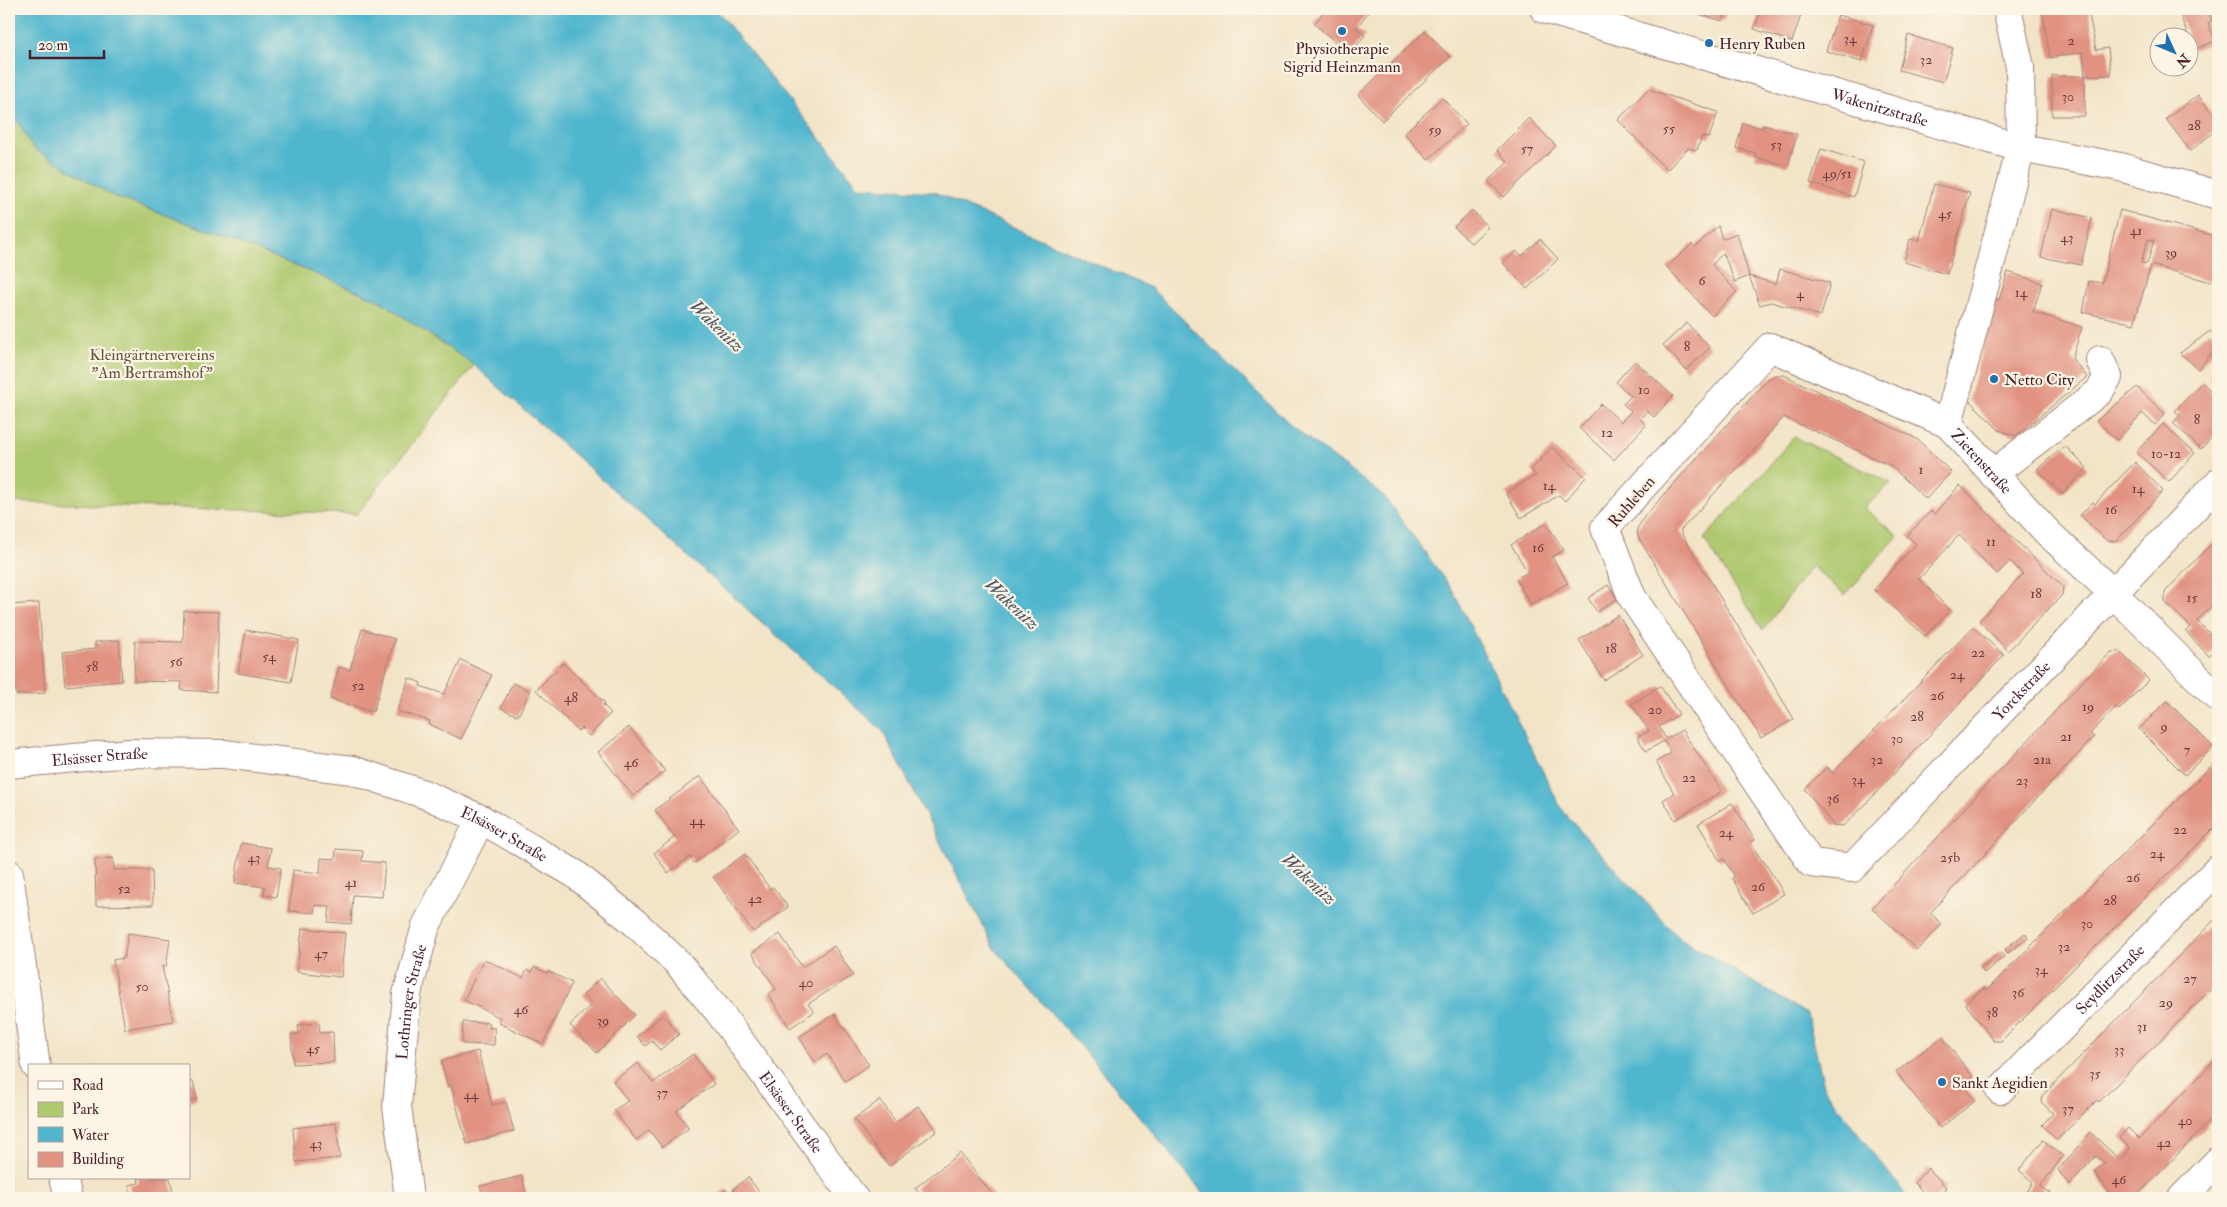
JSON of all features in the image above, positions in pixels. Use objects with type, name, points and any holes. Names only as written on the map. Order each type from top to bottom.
[{"type":"street","name":"Wakenitzstraße","points":[[1544,9],[2021,148],[2120,167],[2218,195]]},
{"type":"street","name":"Zietenstraße","points":[[2007,9],[2020,67],[2021,148],[1948,424],[2048,533],[2218,698]]},
{"type":"street","name":"Ruhleben","points":[[1811,863],[1632,597],[1605,528],[1770,348],[1948,424]]},
{"type":"street","points":[[1993,474],[2099,392],[2108,377],[2100,360]]},
{"type":"street","name":"Yorckstraße","points":[[1811,863],[1852,868],[2218,483]]},
{"type":"street","name":"Elsässer Straße","points":[[9,764],[129,753],[244,756],[352,770],[424,794],[481,819],[575,874],[634,922],[677,962],[720,1012],[854,1198]]},
{"type":"street","name":"Lothringer Straße","points":[[409,1198],[397,1106],[407,994],[426,926],[481,819]]},
{"type":"street","name":"Seydlitzstraße","points":[[2000,1090],[2218,868]]},
{"type":"street","points":[[9,874],[36,1064]]},
{"type":"street","points":[[2182,1198],[2218,1161]]},
{"type":"street","points":[[64,1180],[68,1198]]},
{"type":"green space","name":"Kleingärtnervereins \"Am Bertramshof\"","points":[[9,106],[33,148],[113,196],[220,235],[379,300],[474,365],[357,514],[9,502]]},
{"type":"green space","points":[[1794,437],[1891,483],[1864,508],[1898,536],[1845,595],[1812,566],[1763,630],[1704,539]]},
{"type":"water","name":"Wakenitz","points":[[9,9],[716,9],[859,187],[934,192],[1151,288],[1289,424],[1384,496],[1453,591],[1563,812],[1677,936],[1807,1014],[1825,1090],[1908,1198],[1207,1198],[1089,1056],[995,949],[882,730],[474,365],[379,300],[220,235],[113,196],[33,148],[9,106]]},
{"type":"building","name":"Physiotherapie Sigrid Heinzmann","points":[[1326,9],[1371,9],[1356,28],[1365,35],[1350,54],[1314,24]]},
{"type":"building","points":[[1691,9],[1727,9],[1723,21],[1690,12]]},
{"type":"building","points":[[1761,9],[1803,9],[1792,42],[1754,29]]},
{"type":"building","points":[[2042,9],[2088,9],[2096,50],[2108,48],[2111,75],[2085,76],[2083,52],[2050,58]]},
{"type":"building","points":[[2194,9],[2216,9],[2217,11],[2209,13],[2212,21],[2208,23],[2215,41],[2200,47],[2200,28],[2185,28],[2180,15]]},
{"type":"building","points":[[1838,15],[1873,25],[1862,62],[1826,51]]},
{"type":"building","points":[[1425,31],[1450,57],[1382,121],[1358,95]]},
{"type":"building","points":[[1908,35],[1953,48],[1943,82],[1899,70]]},
{"type":"building","points":[[2052,76],[2085,76],[2085,116],[2052,116]]},
{"type":"building","points":[[1648,89],[1718,112],[1709,138],[1702,136],[1697,150],[1688,148],[1667,170],[1618,120]]},
{"type":"building","points":[[2198,95],[2218,121],[2218,129],[2190,151],[2166,119]]},
{"type":"building","points":[[1442,98],[1467,124],[1428,160],[1404,133]]},
{"type":"building","points":[[1529,118],[1556,146],[1504,197],[1488,181],[1508,162],[1497,150]]},
{"type":"building","points":[[1743,123],[1762,128],[1763,125],[1797,134],[1788,166],[1755,157],[1756,153],[1736,148]]},
{"type":"building","points":[[1821,149],[1864,162],[1854,197],[1810,183]]},
{"type":"building","points":[[1934,184],[1970,193],[1947,274],[1904,262],[1910,239],[1919,241]]},
{"type":"building","points":[[2052,209],[2092,218],[2081,265],[2041,257]]},
{"type":"building","points":[[1472,210],[1488,227],[1471,243],[1454,227]]},
{"type":"building","points":[[2120,210],[2218,237],[2218,284],[2151,265],[2134,324],[2083,312],[2089,281],[2102,283]],"holes":[[[2148,239],[2154,240],[2147,264],[2141,263]]]},
{"type":"building","points":[[1718,226],[1722,239],[1737,233],[1749,276],[1735,282],[1723,253],[1712,265],[1737,292],[1712,316],[1667,267],[1692,244],[1695,247]]},
{"type":"building","points":[[1540,239],[1558,259],[1527,289],[1503,263],[1516,251],[1522,256]]},
{"type":"building","points":[[1780,269],[1830,283],[1821,316],[1771,302],[1760,305],[1749,276],[1776,284]]},
{"type":"building","points":[[2008,272],[2042,283],[2033,312],[2082,327],[2072,358],[2087,377],[2016,436],[1999,430],[1969,400],[1995,299],[1999,300]]},
{"type":"building","points":[[1687,323],[1710,348],[1686,370],[1663,345]]},
{"type":"building","points":[[2210,331],[2218,338],[2218,346],[2198,369],[2180,353]]},
{"type":"building","points":[[1635,361],[1673,396],[1654,417],[1647,411],[1640,419],[1646,425],[1614,460],[1579,428],[1601,404],[1621,422],[1631,411],[1623,404],[1631,396],[1616,382]]},
{"type":"building","points":[[2218,369],[2218,386],[2210,378]]},
{"type":"building","points":[[1775,375],[1784,375],[1917,439],[1951,472],[1926,499],[1891,466],[1784,417],[1680,531],[1794,719],[1761,738],[1638,537],[1637,529],[1644,517],[1768,379]]},
{"type":"building","points":[[2202,382],[2218,398],[2218,430],[2201,449],[2173,423],[2180,415],[2175,411]]},
{"type":"building","points":[[2137,387],[2165,414],[2155,425],[2142,413],[2117,440],[2096,421]]},
{"type":"building","points":[[2163,424],[2195,453],[2169,482],[2136,452]]},
{"type":"building","points":[[2065,446],[2087,468],[2062,494],[2037,469]]},
{"type":"building","points":[[1552,447],[1586,477],[1565,501],[1559,495],[1521,518],[1506,493],[1536,475],[1531,470]]},
{"type":"building","points":[[2135,462],[2163,491],[2116,541],[2107,541],[2080,515],[2093,502],[2095,504]]},
{"type":"building","points":[[1960,485],[2063,587],[2062,595],[2008,651],[1979,621],[2023,574],[2010,561],[1997,574],[1959,535],[1919,579],[1950,610],[1925,636],[1874,590],[1916,544],[1907,536],[1931,511],[1934,514]]},
{"type":"building","points":[[1546,523],[1564,550],[1552,557],[1568,583],[1531,605],[1516,579],[1528,572],[1511,545]]},
{"type":"building","points":[[2214,541],[2218,545],[2218,599],[2197,621],[2210,634],[2218,625],[2218,651],[2216,648],[2209,656],[2186,632],[2191,627],[2165,602],[2165,592]]},
{"type":"building","points":[[1608,585],[1617,599],[1597,612],[1588,598]]},
{"type":"building","points":[[39,603],[45,693],[16,695],[16,690],[9,690],[9,605]]},
{"type":"building","points":[[184,611],[219,612],[216,692],[181,690],[182,682],[134,681],[135,641],[183,642]]},
{"type":"building","points":[[1618,615],[1643,655],[1604,680],[1579,640]]},
{"type":"building","points":[[1973,627],[2004,655],[1862,808],[1843,826],[1833,825],[1805,789],[1827,767],[1833,773]]},
{"type":"building","points":[[362,629],[395,639],[373,712],[330,699],[339,667],[350,670]]},
{"type":"building","points":[[246,630],[299,640],[291,682],[238,673]]},
{"type":"building","points":[[119,640],[122,681],[65,686],[62,652],[95,649],[95,642]]},
{"type":"building","points":[[2119,651],[2149,680],[2119,710],[2116,707],[2090,734],[2094,737],[1930,913],[1942,924],[1917,950],[1872,908],[2086,678],[2111,652]]},
{"type":"building","points":[[461,660],[492,675],[461,739],[429,724],[430,721],[397,711],[409,678],[421,683],[420,686],[444,694]]},
{"type":"building","points":[[563,663],[605,703],[603,705],[611,713],[589,736],[581,728],[578,731],[536,690]]},
{"type":"building","points":[[513,683],[530,691],[518,716],[501,708]]},
{"type":"building","points":[[1660,686],[1679,714],[1659,727],[1666,739],[1682,730],[1722,791],[1675,820],[1663,800],[1674,793],[1656,762],[1671,753],[1664,741],[1646,751],[1637,737],[1649,731],[1631,704]]},
{"type":"building","points":[[2167,701],[2213,747],[2185,775],[2139,729]]},
{"type":"building","points":[[629,727],[665,771],[633,796],[598,752]]},
{"type":"building","points":[[2218,759],[2218,824],[2001,1041],[1994,1041],[1965,1003],[1984,988],[1987,990]]},
{"type":"building","points":[[700,776],[739,829],[694,863],[690,857],[668,873],[654,853],[675,837],[655,810]]},
{"type":"building","points":[[1732,803],[1755,840],[1750,842],[1784,894],[1753,913],[1732,878],[1735,877],[1724,859],[1720,861],[1698,824]]},
{"type":"building","points":[[241,843],[271,848],[268,866],[281,868],[276,897],[264,895],[265,887],[235,883]]},
{"type":"building","points":[[336,849],[363,851],[362,861],[385,863],[382,897],[353,895],[351,924],[328,922],[330,906],[315,905],[314,913],[289,911],[293,870],[320,873],[321,858],[335,859]]},
{"type":"building","points":[[745,854],[770,889],[773,887],[788,907],[753,932],[713,877]]},
{"type":"building","points":[[113,858],[114,870],[152,870],[153,905],[96,906],[95,859]]},
{"type":"building","points":[[2218,916],[2218,982],[2099,1102],[2097,1100],[2057,1140],[2042,1125],[2053,1113],[2041,1102],[2042,1096]]},
{"type":"building","points":[[302,928],[345,933],[341,977],[297,972]]},
{"type":"building","points":[[128,933],[170,939],[166,967],[162,966],[173,1021],[125,1029],[113,960],[124,958]]},
{"type":"building","points":[[2025,933],[2028,938],[2008,953],[2005,949]]},
{"type":"building","points":[[780,934],[802,967],[834,946],[853,975],[808,1004],[814,1012],[790,1028],[768,994],[776,989],[752,953]]},
{"type":"building","points":[[2000,952],[2004,957],[1984,973],[1980,968]]},
{"type":"building","points":[[484,959],[523,978],[527,970],[532,972],[534,967],[547,973],[548,971],[572,983],[543,1044],[499,1023],[501,1018],[464,1000]]},
{"type":"building","points":[[600,978],[635,1015],[597,1053],[570,1025],[592,1004],[583,995]]},
{"type":"building","points":[[835,1014],[869,1065],[845,1081],[827,1054],[815,1062],[799,1037]]},
{"type":"building","points":[[663,1015],[679,1034],[660,1050],[652,1041],[645,1046],[637,1036]]},
{"type":"building","points":[[463,1022],[490,1023],[489,1028],[495,1028],[494,1045],[462,1044]]},
{"type":"building","points":[[319,1023],[320,1033],[333,1032],[334,1062],[293,1064],[291,1034],[299,1034],[298,1025]]},
{"type":"building","points":[[1942,1037],[1973,1077],[1963,1085],[1975,1101],[1940,1128],[1896,1072]]},
{"type":"building","points":[[478,1051],[492,1105],[506,1102],[514,1131],[467,1144],[451,1086],[448,1087],[441,1061]]},
{"type":"building","points":[[693,1054],[714,1084],[676,1111],[689,1128],[662,1147],[649,1130],[636,1140],[614,1110],[628,1101],[613,1081],[638,1063],[653,1083]]},
{"type":"building","points":[[2218,1057],[2218,1113],[2135,1198],[2114,1198],[2094,1172],[2105,1163],[2096,1156],[2069,1185],[2058,1170],[2090,1132],[2120,1160],[2130,1148],[2119,1138],[2128,1128],[2139,1139]]},
{"type":"building","points":[[193,1081],[197,1099],[190,1101],[190,1082]]},
{"type":"building","points":[[880,1100],[896,1122],[918,1106],[937,1131],[889,1166],[854,1119]]},
{"type":"building","points":[[336,1123],[340,1158],[296,1162],[293,1128]]},
{"type":"building","points":[[2043,1140],[2063,1156],[2040,1187],[2055,1196],[2054,1198],[2023,1198],[2033,1182],[2019,1170]]},
{"type":"building","points":[[960,1153],[995,1198],[923,1198],[915,1188]]},
{"type":"building","points":[[1928,1168],[1947,1188],[1936,1198],[1929,1198],[1914,1183]]},
{"type":"building","points":[[522,1176],[527,1197],[533,1196],[533,1198],[484,1198],[480,1186]]},
{"type":"building","points":[[748,1177],[764,1198],[713,1198],[726,1189],[730,1194],[733,1189]]},
{"type":"building","points":[[138,1180],[170,1180],[174,1197],[132,1198],[129,1185],[139,1183]]},
{"type":"place","name":"Physiotherapie Sigrid Heinzmann","points":[[1342,31]]},
{"type":"place","name":"Henry Ruben","points":[[1709,43]]},
{"type":"place","name":"Netto City","points":[[1994,379]]},
{"type":"place","name":"Sankt Aegidien","points":[[1942,1082]]}]
